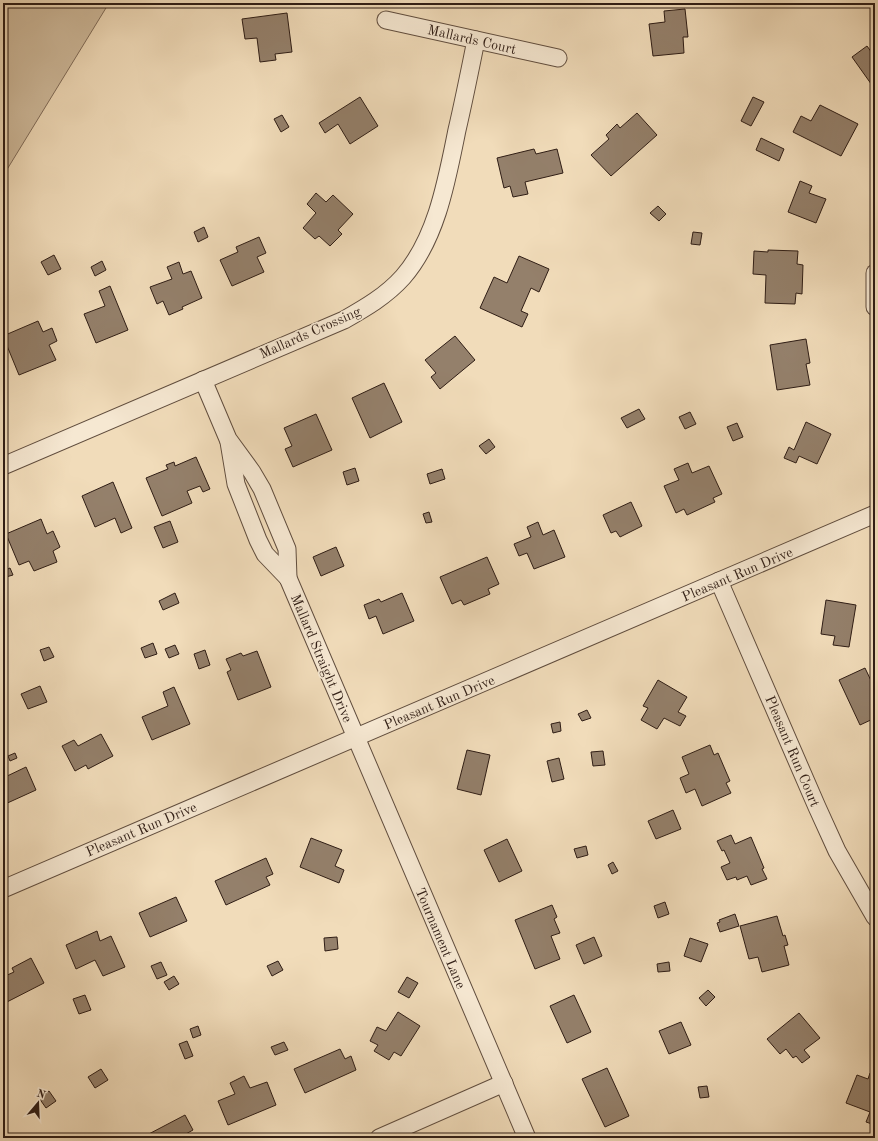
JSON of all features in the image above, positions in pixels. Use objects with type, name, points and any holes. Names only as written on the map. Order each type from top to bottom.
[{"type":"street","name":"Mallards Court","points":[[386,20],[558,58]]},
{"type":"street","name":"Mallards Crossing","points":[[3,466],[344,320],[370,305],[402,277],[416,260],[430,230],[443,195],[476,40]]},
{"type":"street","points":[[875,273],[875,307]]},
{"type":"street","name":"Mallard Straight Drive","points":[[203,380],[228,439],[236,484],[258,540],[265,554],[288,578],[356,737]]},
{"type":"street","name":"Mallard Straight Drive","points":[[228,439],[252,472],[262,489],[287,549],[288,578]]},
{"type":"street","name":"Pleasant Run Drive","points":[[3,889],[875,514]]},
{"type":"street","name":"Pleasant Run Court","points":[[719,581],[816,807],[837,851],[875,917]]},
{"type":"street","name":"Tournament Lane","points":[[356,737],[527,1138]]},
{"type":"street","points":[[379,1138],[504,1083]]},
{"type":"shaded area","points":[[3,3],[109,3],[3,176]]},
{"type":"building","points":[[685,9],[688,37],[683,37],[684,53],[653,56],[649,24],[665,22],[664,11]]},
{"type":"building","points":[[287,13],[292,52],[275,54],[276,60],[260,62],[257,38],[245,39],[242,19]]},
{"type":"building","points":[[867,46],[875,57],[874,88],[852,57]]},
{"type":"building","points":[[360,97],[378,126],[350,144],[338,124],[325,133],[319,123]]},
{"type":"building","points":[[753,97],[764,102],[751,126],[741,121]]},
{"type":"building","points":[[820,105],[858,124],[841,156],[793,132],[801,116],[811,121]]},
{"type":"building","points":[[637,113],[657,135],[611,176],[591,155],[609,139],[606,135],[617,124],[620,128]]},
{"type":"building","points":[[282,115],[289,127],[281,132],[274,119]]},
{"type":"building","points":[[761,138],[784,149],[779,161],[756,150]]},
{"type":"building","points":[[534,149],[536,154],[557,149],[563,173],[525,182],[528,194],[513,197],[510,186],[504,188],[497,158]]},
{"type":"building","points":[[800,181],[812,186],[809,193],[826,199],[816,223],[788,212]]},
{"type":"building","points":[[316,193],[326,202],[333,195],[353,214],[338,230],[342,234],[330,246],[319,236],[315,239],[303,228],[316,213],[307,204]]},
{"type":"building","points":[[658,206],[666,214],[659,221],[650,213]]},
{"type":"building","points":[[204,227],[208,237],[198,242],[194,232]]},
{"type":"building","points":[[693,232],[702,233],[700,245],[691,244]]},
{"type":"building","points":[[259,237],[266,253],[257,257],[264,272],[232,286],[220,260],[238,252],[236,247]]},
{"type":"building","points":[[768,250],[798,251],[797,264],[803,265],[802,294],[796,293],[795,304],[765,303],[766,275],[753,274],[754,251],[768,252]]},
{"type":"building","points":[[54,255],[61,269],[48,275],[41,262]]},
{"type":"building","points":[[519,256],[549,269],[539,292],[531,288],[521,311],[528,314],[522,327],[480,308],[494,277],[507,283]]},
{"type":"building","points":[[102,261],[106,270],[95,276],[91,267]]},
{"type":"building","points":[[179,262],[183,274],[191,271],[202,298],[169,315],[163,301],[157,304],[150,287],[172,279],[167,267]]},
{"type":"building","points":[[110,286],[128,330],[96,343],[84,314],[105,306],[99,291]]},
{"type":"building","points":[[38,321],[43,332],[52,328],[57,341],[49,345],[56,360],[19,375],[3,336]]},
{"type":"building","points":[[455,336],[475,360],[440,389],[431,377],[436,373],[425,360]]},
{"type":"building","points":[[806,339],[810,363],[806,364],[810,385],[777,390],[770,345]]},
{"type":"building","points":[[384,383],[402,422],[370,438],[352,398]]},
{"type":"building","points":[[639,409],[645,419],[627,428],[621,418]]},
{"type":"building","points":[[690,412],[696,424],[685,429],[679,417]]},
{"type":"building","points":[[316,414],[332,450],[293,467],[285,449],[292,446],[284,428]]},
{"type":"building","points":[[806,422],[831,434],[817,464],[799,456],[796,463],[784,458],[789,447],[794,450]]},
{"type":"building","points":[[737,423],[743,437],[733,441],[727,427]]},
{"type":"building","points":[[489,439],[495,447],[486,454],[479,446]]},
{"type":"building","points":[[196,457],[210,489],[203,492],[200,486],[187,491],[192,503],[162,516],[146,478],[168,469],[166,465],[174,462],[175,466]]},
{"type":"building","points":[[688,463],[692,473],[709,466],[722,494],[713,498],[715,502],[687,515],[684,509],[676,513],[664,486],[679,480],[674,469]]},
{"type":"building","points":[[355,468],[359,481],[347,485],[343,472]]},
{"type":"building","points":[[442,469],[445,479],[430,484],[427,474]]},
{"type":"building","points":[[113,482],[132,528],[121,533],[115,518],[95,527],[82,496]]},
{"type":"building","points":[[631,502],[642,526],[620,537],[616,531],[611,533],[603,515]]},
{"type":"building","points":[[429,512],[432,522],[426,523],[423,514]]},
{"type":"building","points":[[41,519],[47,534],[53,531],[60,547],[53,551],[57,562],[34,571],[29,561],[19,565],[6,534]]},
{"type":"building","points":[[170,521],[178,542],[163,548],[154,527]]},
{"type":"building","points":[[538,522],[543,535],[554,530],[565,557],[534,569],[527,553],[519,556],[514,544],[531,537],[527,527]]},
{"type":"building","points":[[336,547],[344,566],[321,576],[313,557]]},
{"type":"building","points":[[487,557],[499,584],[488,589],[490,594],[464,605],[461,600],[452,604],[440,577]]},
{"type":"building","points":[[10,568],[13,575],[6,577],[3,571]]},
{"type":"building","points":[[175,593],[179,603],[163,610],[159,601]]},
{"type":"building","points":[[402,593],[414,621],[383,634],[376,616],[369,619],[364,605],[379,599],[381,602]]},
{"type":"building","points":[[826,600],[856,605],[849,647],[833,645],[835,636],[821,634]]},
{"type":"building","points":[[153,643],[157,654],[145,658],[141,648]]},
{"type":"building","points":[[175,645],[179,654],[169,658],[165,649]]},
{"type":"building","points":[[49,647],[54,657],[44,661],[40,650]]},
{"type":"building","points":[[205,650],[210,665],[199,669],[194,654]]},
{"type":"building","points":[[257,651],[271,687],[238,700],[227,672],[231,670],[226,659],[241,653],[243,656]]},
{"type":"building","points":[[865,668],[875,689],[875,718],[860,725],[839,680]]},
{"type":"building","points":[[658,680],[687,697],[678,712],[686,716],[680,726],[664,718],[657,729],[641,720],[648,708],[643,706]]},
{"type":"building","points":[[40,686],[47,702],[28,709],[21,694]]},
{"type":"building","points":[[174,687],[190,724],[152,740],[142,717],[168,706],[163,692]]},
{"type":"building","points":[[587,710],[591,718],[582,721],[578,714]]},
{"type":"building","points":[[560,722],[561,731],[553,733],[551,724]]},
{"type":"building","points":[[101,734],[113,756],[88,769],[86,765],[75,771],[62,746],[74,740],[78,746]]},
{"type":"building","points":[[710,745],[714,755],[718,753],[730,781],[726,783],[731,793],[702,806],[695,789],[686,793],[680,778],[689,774],[682,757]]},
{"type":"building","points":[[467,750],[490,755],[481,795],[457,789]]},
{"type":"building","points":[[603,751],[605,765],[593,766],[591,752]]},
{"type":"building","points":[[15,753],[17,758],[10,761],[8,756]]},
{"type":"building","points":[[559,758],[564,779],[552,782],[547,761]]},
{"type":"building","points":[[26,767],[36,790],[3,805],[3,778]]},
{"type":"building","points":[[673,810],[681,829],[656,839],[648,821]]},
{"type":"building","points":[[731,835],[735,844],[751,837],[767,879],[751,885],[747,876],[737,880],[736,877],[727,880],[721,867],[730,863],[724,850],[722,851],[717,841]]},
{"type":"building","points":[[311,838],[342,850],[335,866],[344,870],[339,883],[300,867]]},
{"type":"building","points":[[507,839],[522,871],[499,882],[484,850]]},
{"type":"building","points":[[586,846],[588,855],[577,858],[574,849]]},
{"type":"building","points":[[266,858],[273,874],[266,877],[270,885],[226,905],[215,881]]},
{"type":"building","points":[[613,862],[618,871],[612,874],[608,865]]},
{"type":"building","points":[[176,897],[187,921],[150,937],[139,913]]},
{"type":"building","points":[[665,902],[669,914],[658,918],[654,906]]},
{"type":"building","points":[[552,905],[557,917],[554,919],[560,933],[551,936],[560,959],[535,969],[515,920]]},
{"type":"building","points":[[735,914],[739,926],[720,932],[717,923],[720,922],[719,920]]},
{"type":"building","points":[[777,916],[783,936],[785,935],[788,945],[784,946],[789,965],[762,972],[758,957],[749,959],[740,926]]},
{"type":"building","points":[[97,931],[100,941],[111,936],[125,967],[103,976],[95,960],[76,969],[66,945]]},
{"type":"building","points":[[337,937],[338,949],[325,951],[324,938]]},
{"type":"building","points":[[594,937],[602,956],[584,964],[576,945]]},
{"type":"building","points":[[690,938],[708,944],[701,962],[684,956]]},
{"type":"building","points":[[31,958],[44,983],[3,1004],[3,977],[14,972],[12,968]]},
{"type":"building","points":[[278,961],[283,970],[272,976],[267,966]]},
{"type":"building","points":[[161,962],[167,975],[157,979],[151,966]]},
{"type":"building","points":[[669,962],[670,971],[658,972],[657,964]]},
{"type":"building","points":[[174,976],[179,984],[169,990],[164,982]]},
{"type":"building","points":[[407,977],[418,983],[409,998],[398,992]]},
{"type":"building","points":[[708,990],[715,997],[706,1006],[699,998]]},
{"type":"building","points":[[85,995],[91,1010],[79,1014],[73,999]]},
{"type":"building","points":[[574,995],[591,1032],[567,1043],[550,1006]]},
{"type":"building","points":[[398,1012],[420,1026],[401,1056],[394,1052],[389,1060],[374,1051],[378,1045],[370,1041],[377,1027],[386,1031]]},
{"type":"building","points":[[799,1013],[820,1038],[804,1050],[810,1057],[802,1063],[796,1056],[793,1058],[786,1049],[780,1054],[767,1039]]},
{"type":"building","points":[[681,1022],[691,1045],[669,1054],[659,1031]]},
{"type":"building","points":[[198,1026],[201,1035],[193,1038],[190,1029]]},
{"type":"building","points":[[187,1041],[193,1056],[185,1059],[179,1044]]},
{"type":"building","points":[[284,1042],[288,1050],[275,1055],[271,1047]]},
{"type":"building","points":[[340,1049],[345,1059],[351,1056],[356,1070],[305,1093],[294,1069]]},
{"type":"building","points":[[607,1068],[629,1116],[605,1127],[582,1079]]},
{"type":"building","points":[[101,1069],[108,1080],[95,1088],[88,1077]]},
{"type":"building","points":[[870,1073],[875,1075],[875,1125],[866,1122],[870,1112],[846,1103],[857,1075],[868,1079]]},
{"type":"building","points":[[244,1076],[250,1088],[267,1082],[276,1105],[228,1125],[218,1101],[235,1094],[230,1083]]},
{"type":"building","points":[[707,1086],[709,1097],[700,1098],[698,1087]]},
{"type":"building","points":[[49,1091],[56,1101],[46,1108],[39,1098]]},
{"type":"building","points":[[185,1115],[193,1130],[184,1135],[186,1138],[146,1138],[145,1136]]}]
